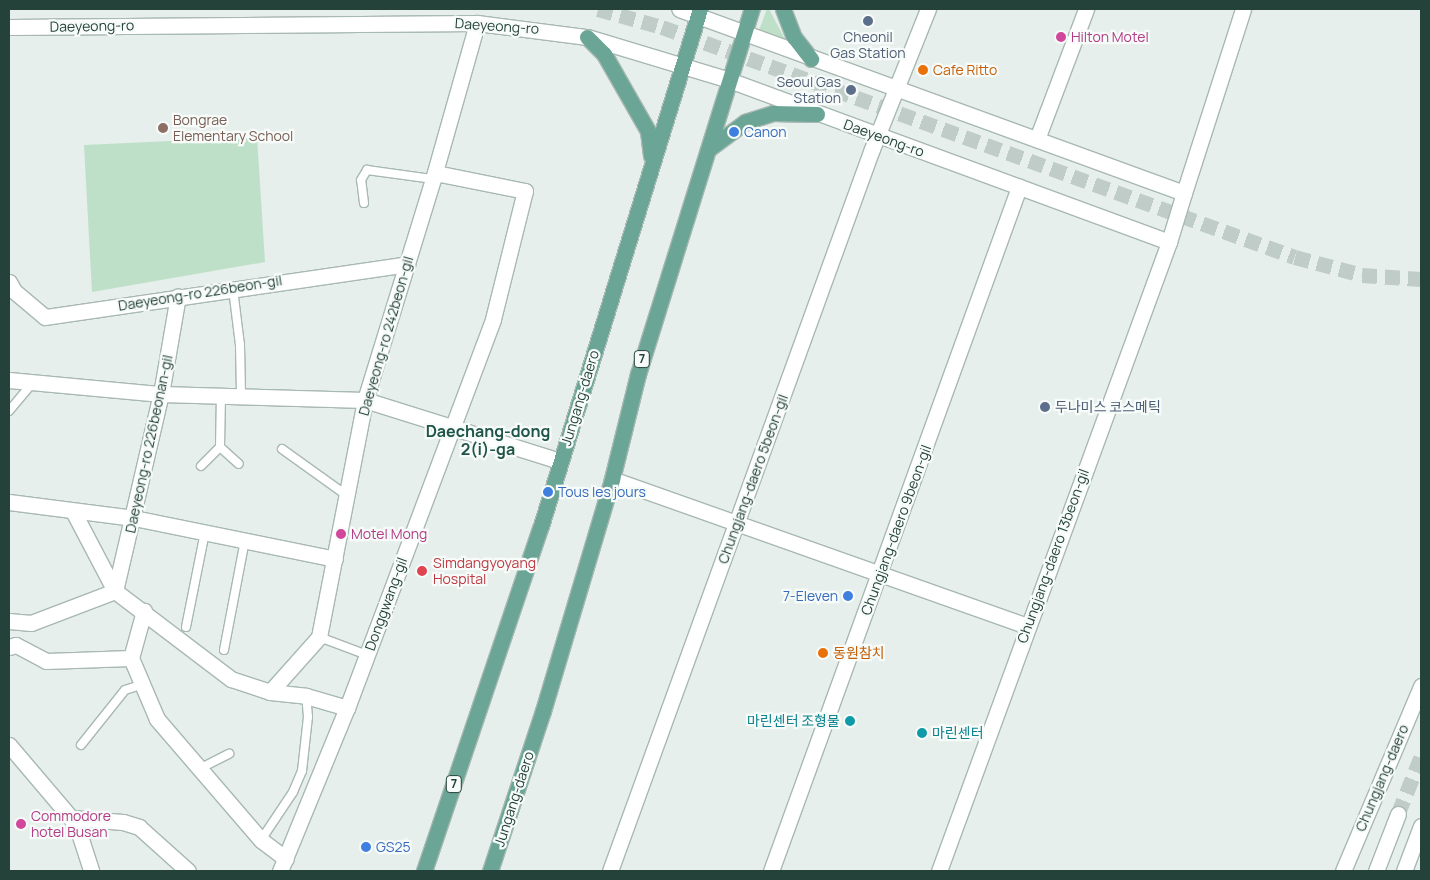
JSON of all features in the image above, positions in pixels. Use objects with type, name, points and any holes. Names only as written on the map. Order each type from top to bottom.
[{"type":"main road","name":"Jungang-daero","points":[[490,871],[543,711],[612,480],[638,374],[743,31],[752,9]]},
{"type":"main road","points":[[783,9],[794,37],[811,59]]},
{"type":"main road","name":"Jungang-daero","points":[[424,871],[560,461],[699,12]]},
{"type":"main road","points":[[587,37],[604,54],[648,131],[651,165]]},
{"type":"main road","points":[[708,149],[745,122],[773,113],[817,114]]},
{"type":"street","points":[[680,9],[699,12],[811,59],[898,88],[1184,193]]},
{"type":"street","name":"Chungjang-daero 5beon-gil","points":[[610,871],[878,136],[928,9]]},
{"type":"street","points":[[1037,139],[1086,9]]},
{"type":"street","points":[[1169,242],[1244,9]]},
{"type":"street","name":"Daeyeong-ro","points":[[9,27],[477,23],[587,37],[729,80],[817,114],[1169,242]]},
{"type":"street","name":"Daeyeong-ro 242beon-gil","points":[[319,637],[365,400],[434,176],[477,23]]},
{"type":"street","name":"Donggwang-gil","points":[[283,865],[347,708],[492,319],[525,191],[434,176]]},
{"type":"street","name":"Chungjang-daero 9beon-gil","points":[[771,871],[1019,187]]},
{"type":"street","name":"Chungjang-daero 13beon-gil","points":[[939,871],[1169,242]]},
{"type":"street","name":"Daeyeong-ro 226beon-gil","points":[[9,282],[14,291],[45,317],[232,287],[406,264]]},
{"type":"street","name":"Daeyeong-ro 226beonan-gil","points":[[115,591],[134,518],[161,394],[178,296]]},
{"type":"street","points":[[9,380],[32,384],[161,394],[221,396],[241,394],[365,400],[560,461]]},
{"type":"street","points":[[612,480],[1027,626]]},
{"type":"street","points":[[9,502],[134,518],[335,559]]},
{"type":"street","points":[[73,511],[115,591],[144,611],[179,642],[231,679],[270,692],[306,696],[347,708]]},
{"type":"street","points":[[9,621],[31,622],[115,591]]},
{"type":"street","points":[[144,611],[130,658],[157,719],[283,865]]},
{"type":"street","points":[[270,692],[319,637]]},
{"type":"street","points":[[9,648],[16,645],[46,661],[130,658]]},
{"type":"street","name":"Chungjang-daero","points":[[1343,871],[1421,686]]},
{"type":"street","points":[[9,745],[71,818],[79,833],[90,871]]},
{"type":"street","points":[[1376,871],[1398,814]]},
{"type":"street","points":[[71,818],[123,822],[139,828],[188,871]]},
{"type":"street","points":[[1404,871],[1421,826]]},
{"type":"lane","points":[[364,203],[360,180],[367,170],[434,176]]},
{"type":"lane","points":[[232,287],[240,345],[241,394]]},
{"type":"lane","points":[[9,411],[32,384]]},
{"type":"lane","points":[[201,466],[220,447],[221,396]]},
{"type":"lane","points":[[220,447],[239,464]]},
{"type":"lane","points":[[282,449],[346,495]]},
{"type":"lane","points":[[186,627],[205,532]]},
{"type":"lane","points":[[224,650],[244,540]]},
{"type":"lane","points":[[319,637],[367,655]]},
{"type":"lane","points":[[81,745],[125,690],[143,684]]},
{"type":"lane","points":[[261,840],[293,792],[302,771],[308,717],[306,696]]},
{"type":"lane","points":[[199,769],[229,754]]},
{"type":"green space","points":[[767,9],[769,9],[787,43],[758,33]]},
{"type":"green space","points":[[257,137],[265,262],[92,292],[84,145]]},
{"type":"tunnel","points":[[598,9],[662,27],[1295,257],[1362,275],[1421,279]]},
{"type":"tunnel","points":[[1398,814],[1421,757]]},
{"type":"place","name":"Cheonil Gas Station","points":[[868,21]]},
{"type":"place","name":"Hilton Motel","points":[[1061,37]]},
{"type":"place","name":"Cafe Ritto","points":[[923,70]]},
{"type":"place","name":"Seoul Gas Station","points":[[851,90]]},
{"type":"place","name":"Bongrae Elementary School","points":[[163,128]]},
{"type":"place","name":"Canon","points":[[734,132]]},
{"type":"place","name":"두나미스 코스메틱","points":[[1045,407]]},
{"type":"place","name":"Tous les jours","points":[[548,492]]},
{"type":"place","name":"Motel Mong","points":[[341,534]]},
{"type":"place","name":"Simdangyoyang Hospital","points":[[422,571]]},
{"type":"place","name":"7-Eleven","points":[[848,596]]},
{"type":"place","name":"동원참치","points":[[823,653]]},
{"type":"place","name":"마린센터 조형물","points":[[850,721]]},
{"type":"place","name":"마린센터","points":[[922,733]]},
{"type":"place","name":"Commodore hotel Busan","points":[[21,824]]},
{"type":"place","name":"GS25","points":[[366,847]]},
{"type":"district","name":"Daechang-dong 2(i)-ga","points":[[488,440]]}]
